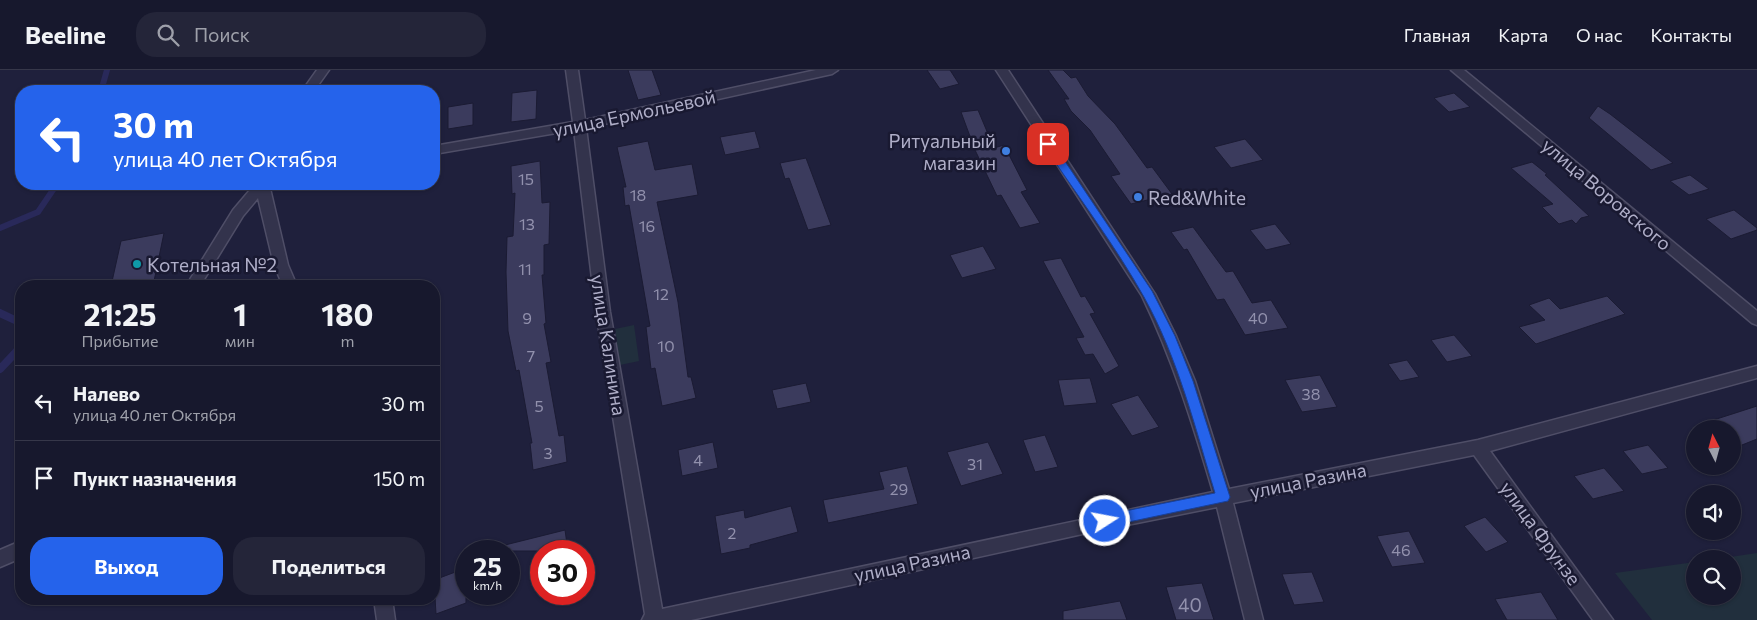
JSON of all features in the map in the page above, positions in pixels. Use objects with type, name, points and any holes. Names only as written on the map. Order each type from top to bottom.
[{"type":"street","points":[[313,85],[324,70]]},
{"type":"street","name":"улица Калинина","points":[[572,70],[603,312],[653,620]]},
{"type":"street","name":"улица Ермольевой","points":[[440,149],[580,125],[832,70]]},
{"type":"street","points":[[1002,70],[1148,294],[1169,336],[1187,381],[1223,497],[1254,620]]},
{"type":"street","name":"улица Воровского","points":[[1457,70],[1757,318]]},
{"type":"street","points":[[197,280],[238,213],[256,190]]},
{"type":"street","points":[[262,190],[281,265],[287,280]]},
{"type":"street","name":"улица Разина","points":[[653,620],[1223,497],[1478,447],[1757,372]]},
{"type":"street","name":"улица Фрунзе","points":[[1478,447],[1604,620]]},
{"type":"street","points":[[0,559],[15,553]]},
{"type":"street","points":[[384,605],[386,620]]},
{"type":"shaded area","points":[[634,325],[639,361],[620,365],[615,329]]},
{"type":"shaded area","points":[[1757,553],[1757,620],[1652,620],[1615,573],[1686,563],[1686,605],[1741,605],[1741,555]]},
{"type":"building","points":[[628,70],[652,70],[661,95],[638,100]]},
{"type":"building","points":[[927,70],[950,70],[959,84],[940,89]]},
{"type":"building","points":[[1048,70],[1063,70],[1071,78],[1076,77],[1088,96],[1115,124],[1147,168],[1152,167],[1172,194],[1131,204],[1111,176],[1120,174],[1090,130],[1071,111],[1064,99],[1069,99]]},
{"type":"building","points":[[537,90],[536,119],[511,122],[512,93]]},
{"type":"building","points":[[1454,93],[1470,107],[1449,112],[1434,98]]},
{"type":"building","points":[[473,103],[473,125],[448,129],[448,107]]},
{"type":"building","points":[[1598,106],[1673,163],[1651,170],[1589,118]]},
{"type":"building","points":[[978,110],[994,148],[1004,145],[1027,190],[1021,192],[1040,223],[1020,228],[1001,195],[997,196],[975,150],[961,112]]},
{"type":"building","points":[[755,131],[760,148],[725,155],[720,137]]},
{"type":"building","points":[[1245,139],[1263,160],[1231,168],[1214,147]]},
{"type":"building","points":[[648,141],[655,170],[692,164],[698,195],[657,202],[678,302],[688,377],[691,377],[696,398],[662,406],[655,368],[651,369],[646,327],[650,326],[629,205],[625,206],[623,187],[626,187],[617,147]]},
{"type":"building","points":[[806,158],[831,225],[808,230],[789,178],[785,179],[780,163]]},
{"type":"building","points":[[540,161],[542,203],[550,202],[549,244],[544,245],[544,275],[542,275],[546,323],[544,324],[551,362],[546,363],[559,436],[564,435],[567,462],[533,470],[530,443],[532,443],[519,370],[516,371],[508,331],[506,272],[507,237],[513,236],[515,193],[512,194],[511,166]]},
{"type":"building","points":[[1532,162],[1547,174],[1545,175],[1589,216],[1581,218],[1576,224],[1572,220],[1559,224],[1542,207],[1553,204],[1511,168]]},
{"type":"building","points":[[1690,175],[1709,189],[1689,195],[1670,181]]},
{"type":"building","points":[[1734,210],[1757,228],[1757,230],[1731,239],[1706,219]]},
{"type":"building","points":[[1275,224],[1291,244],[1266,250],[1250,230]]},
{"type":"building","points":[[1193,227],[1226,272],[1233,271],[1252,303],[1271,300],[1288,328],[1245,335],[1224,299],[1217,300],[1187,249],[1184,250],[1171,232]]},
{"type":"building","name":"Котельная №2","points":[[164,233],[154,280],[112,280],[121,241]]},
{"type":"building","points":[[983,246],[996,269],[962,278],[950,255]]},
{"type":"building","points":[[1061,258],[1081,297],[1085,296],[1095,313],[1090,314],[1119,366],[1105,374],[1093,354],[1085,355],[1076,338],[1084,337],[1043,261]]},
{"type":"building","points":[[1607,296],[1625,314],[1536,344],[1519,327],[1545,320],[1529,305],[1549,298],[1560,309]]},
{"type":"building","points":[[1454,335],[1472,356],[1447,362],[1431,340]]},
{"type":"building","points":[[1407,360],[1419,377],[1400,381],[1388,364]]},
{"type":"building","points":[[1320,375],[1337,407],[1302,412],[1285,380]]},
{"type":"building","points":[[1090,378],[1097,403],[1064,406],[1058,380]]},
{"type":"building","points":[[806,383],[811,402],[777,409],[772,390]]},
{"type":"building","points":[[1138,395],[1159,427],[1132,436],[1111,404]]},
{"type":"building","points":[[1757,406],[1757,439],[1741,445],[1741,420],[1714,420]]},
{"type":"building","points":[[1045,435],[1058,467],[1035,472],[1023,440]]},
{"type":"building","points":[[713,442],[718,468],[682,476],[678,450]]},
{"type":"building","points":[[988,442],[1003,474],[961,486],[947,452]]},
{"type":"building","points":[[1648,445],[1668,468],[1642,474],[1623,451]]},
{"type":"building","points":[[907,466],[918,504],[828,523],[823,500],[884,489],[879,472]]},
{"type":"building","points":[[1604,468],[1624,491],[1593,499],[1574,476]]},
{"type":"building","points":[[791,506],[798,532],[750,545],[750,548],[721,554],[715,516],[744,510],[745,518]]},
{"type":"building","points":[[1485,517],[1508,542],[1486,552],[1464,526]]},
{"type":"building","points":[[565,530],[566,540],[530,540],[530,551],[520,551],[520,541]]},
{"type":"building","points":[[1409,531],[1425,563],[1392,567],[1377,536]]},
{"type":"building","points":[[455,572],[455,605],[461,605],[436,614],[435,605],[440,605],[440,578]]},
{"type":"building","points":[[1312,572],[1324,602],[1294,605],[1282,574]]},
{"type":"building","points":[[1202,583],[1214,620],[1176,620],[1166,587]]},
{"type":"building","points":[[1541,592],[1558,620],[1507,620],[1495,599]]},
{"type":"building","points":[[1120,601],[1127,620],[1063,620],[1063,611]]},
{"type":"waterway","points":[[103,85],[107,70]]},
{"type":"waterway","points":[[0,228],[38,212],[53,190]]},
{"type":"waterway","points":[[3,314],[0,313],[15,320]]},
{"type":"waterway","points":[[0,369],[15,353]]},
{"type":"place","name":"Ритуальный магазин","points":[[1006,151]]},
{"type":"place","name":"Red&White","points":[[1138,197]]},
{"type":"place","name":"Котельная №2","points":[[137,264]]},
{"type":"route","points":[[1048,144],[1148,294],[1169,336],[1187,381],[1223,497],[1105,521]]}]
